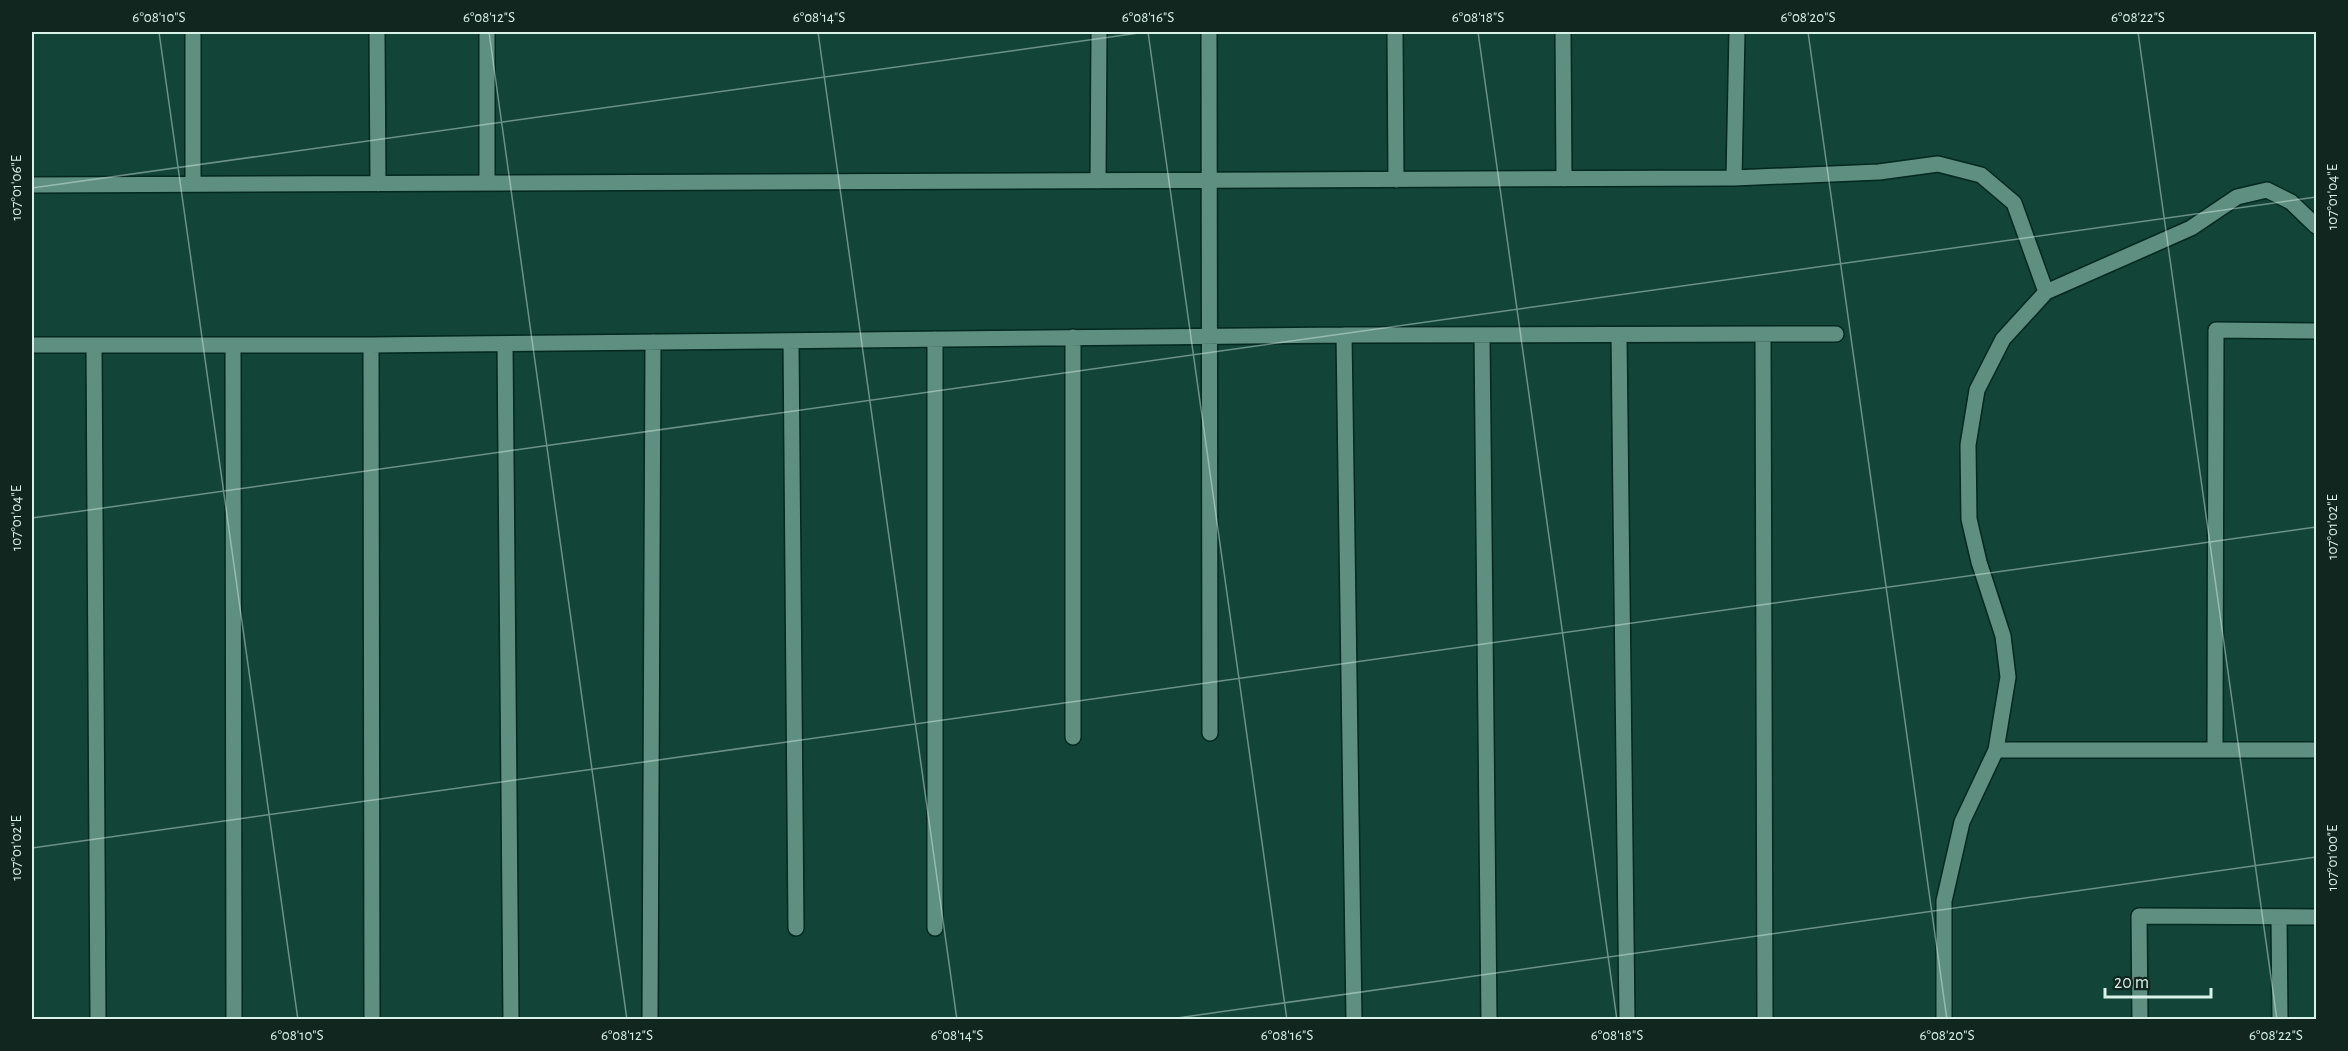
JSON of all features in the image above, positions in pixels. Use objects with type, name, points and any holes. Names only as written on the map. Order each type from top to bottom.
[{"type":"street","points":[[193,184],[194,32]]},
{"type":"street","points":[[377,32],[378,184]]},
{"type":"street","points":[[487,32],[487,183]]},
{"type":"street","points":[[1098,181],[1099,32]]},
{"type":"street","points":[[1209,32],[1210,733]]},
{"type":"street","points":[[1395,32],[1396,180]]},
{"type":"street","points":[[1563,32],[1564,179]]},
{"type":"street","points":[[1734,178],[1737,32]]},
{"type":"street","points":[[32,185],[1734,178],[1879,172],[1938,164],[1981,175],[2014,203],[2046,291]]},
{"type":"street","points":[[1944,1020],[1944,901],[1962,822],[1996,750],[2008,677],[2003,636],[1979,562],[1969,519],[1968,445],[1977,390],[2003,339],[2046,291],[2191,228],[2237,197],[2267,190],[2292,202],[2316,226]]},
{"type":"street","points":[[2215,748],[2216,330],[2316,331]]},
{"type":"street","points":[[32,345],[371,345],[1073,337],[1836,334]]},
{"type":"street","points":[[1344,335],[1354,1020]]},
{"type":"street","points":[[1482,336],[1489,1020]]},
{"type":"street","points":[[1619,336],[1627,1020]]},
{"type":"street","points":[[1763,336],[1765,1020]]},
{"type":"street","points":[[1073,337],[1073,737]]},
{"type":"street","points":[[935,339],[935,928]]},
{"type":"street","points":[[790,341],[796,928]]},
{"type":"street","points":[[650,1020],[653,342]]},
{"type":"street","points":[[506,344],[511,1020]]},
{"type":"street","points":[[94,345],[98,1020]]},
{"type":"street","points":[[233,345],[234,1020]]},
{"type":"street","points":[[371,345],[372,1020]]},
{"type":"street","points":[[1996,750],[2215,748],[2316,750]]},
{"type":"street","points":[[2140,1020],[2139,916],[2316,916]]},
{"type":"street","points":[[2279,916],[2280,1020]]}]
